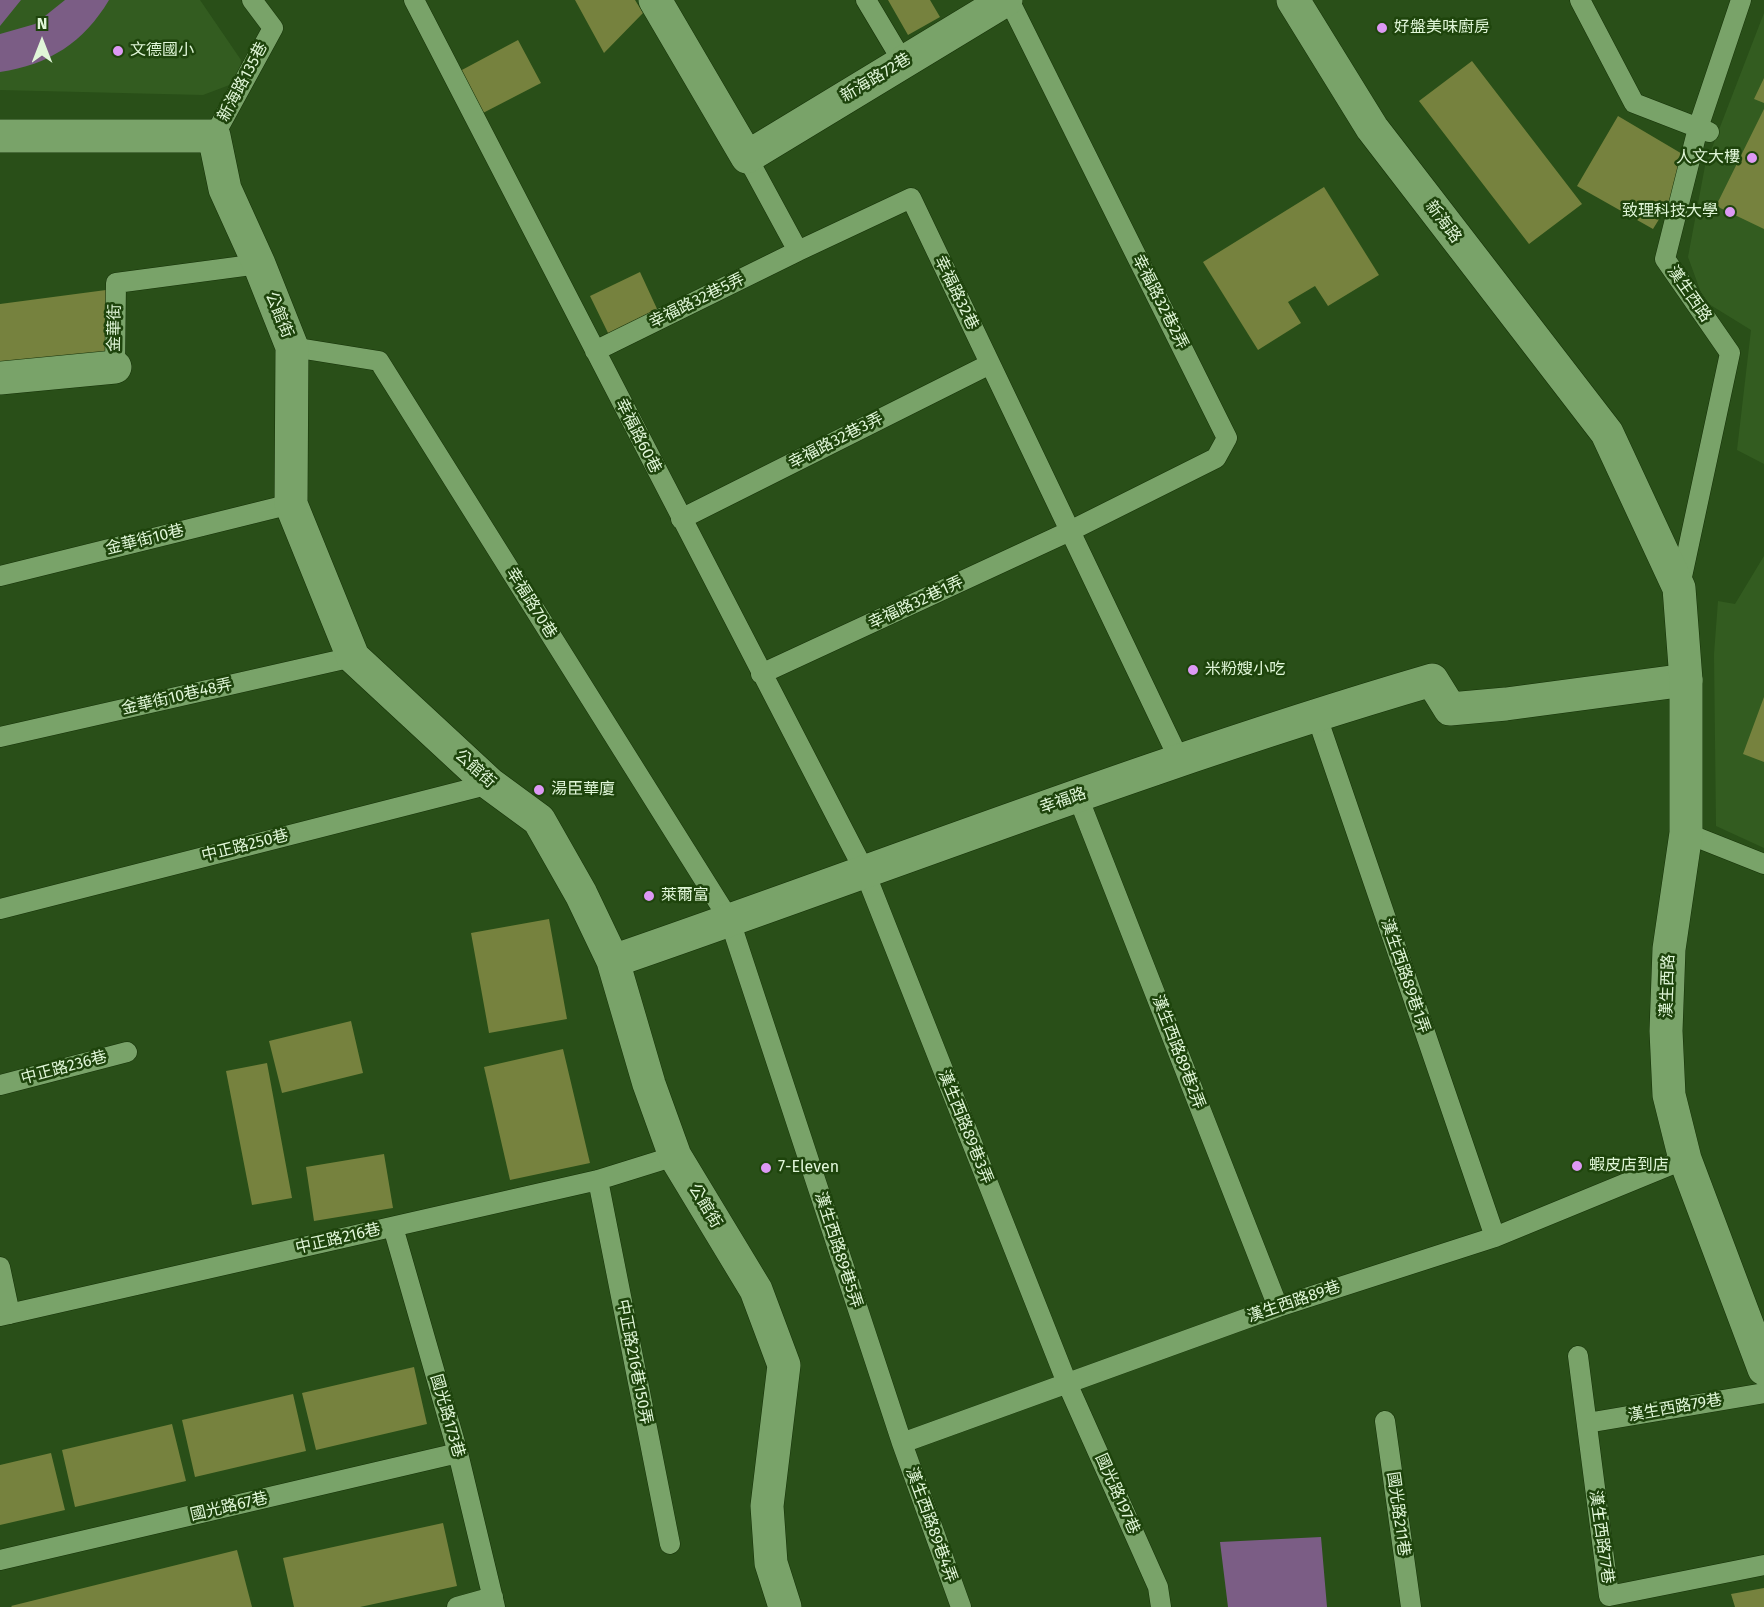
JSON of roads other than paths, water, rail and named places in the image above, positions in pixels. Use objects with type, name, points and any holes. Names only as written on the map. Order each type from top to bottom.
[{"type":"street","points":[[655,0],[747,157]]},
{"type":"street","name":"新海路72巷","points":[[747,157],[1007,0]]},
{"type":"street","name":"新海路","points":[[1293,0],[1372,128],[1607,433]]},
{"type":"street","points":[[0,136],[214,136]]},
{"type":"street","name":"公館街","points":[[214,136],[225,189],[259,264],[292,347],[291,504],[353,657],[490,784],[539,820],[581,894],[613,961],[649,1084],[675,1156],[756,1290],[784,1365],[767,1506],[771,1563],[785,1607]]},
{"type":"street","name":"金華街","points":[[0,378],[115,367]]},
{"type":"street","name":"漢生西路","points":[[1607,433],[1679,588],[1686,680],[1686,833],[1669,949],[1666,1031],[1669,1095],[1685,1159],[1762,1359]]},
{"type":"street","name":"幸福路","points":[[613,961],[1179,759],[1316,714],[1432,680],[1450,709],[1506,705],[1686,680]]},
{"type":"lane","name":"新海路135巷","points":[[214,136],[273,28],[252,0]]},
{"type":"lane","name":"幸福路60巷","points":[[414,0],[864,870]]},
{"type":"lane","points":[[866,0],[903,62]]},
{"type":"lane","name":"幸福路32巷2弄","points":[[1007,0],[1227,438],[1216,458],[1070,531]]},
{"type":"lane","points":[[1580,0],[1634,103],[1704,130]]},
{"type":"lane","name":"漢生西路","points":[[1679,588],[1730,352],[1665,259],[1741,0]]},
{"type":"lane","points":[[747,157],[798,251]]},
{"type":"lane","name":"幸福路32巷","points":[[798,251],[911,198],[1179,759]]},
{"type":"lane","name":"幸福路32巷5弄","points":[[595,351],[798,251]]},
{"type":"lane","name":"金華街","points":[[115,367],[116,283],[259,264]]},
{"type":"lane","name":"幸福路70巷","points":[[292,347],[379,361],[730,921]]},
{"type":"lane","name":"幸福路32巷3弄","points":[[681,519],[990,364]]},
{"type":"lane","name":"金華街10巷","points":[[0,576],[291,504]]},
{"type":"lane","name":"幸福路32巷1弄","points":[[761,674],[1070,531]]},
{"type":"lane","name":"金華街10巷48弄","points":[[0,737],[353,657]]},
{"type":"lane","name":"漢生西路89巷1弄","points":[[1316,714],[1495,1237]]},
{"type":"lane","name":"中正路250巷","points":[[0,909],[490,784]]},
{"type":"lane","name":"漢生西路89巷2弄","points":[[1077,797],[1278,1307]]},
{"type":"lane","points":[[1686,833],[1764,864]]},
{"type":"lane","name":"漢生西路89巷3弄","points":[[864,870],[1067,1383]]},
{"type":"lane","name":"漢生西路89巷5弄","points":[[730,921],[902,1443]]},
{"type":"lane","name":"中正路236巷","points":[[0,1085],[127,1052]]},
{"type":"lane","name":"中正路216巷","points":[[5,1315],[598,1180],[675,1156]]},
{"type":"lane","name":"漢生西路89巷","points":[[902,1443],[1278,1307],[1495,1237],[1685,1159]]},
{"type":"lane","name":"中正路216巷150弄","points":[[598,1180],[670,1544]]},
{"type":"lane","name":"國光路173巷","points":[[393,1227],[458,1453],[494,1602]]},
{"type":"lane","points":[[0,1267],[5,1315]]},
{"type":"lane","name":"漢生西路77巷","points":[[1578,1356],[1609,1596],[1764,1565]]},
{"type":"lane","name":"國光路197巷","points":[[1067,1383],[1158,1587],[1161,1607]]},
{"type":"lane","name":"漢生西路79巷","points":[[1587,1423],[1764,1393]]},
{"type":"lane","name":"國光路211巷","points":[[1385,1421],[1412,1607]]},
{"type":"lane","name":"漢生西路89巷4弄","points":[[902,1443],[961,1607]]},
{"type":"lane","name":"國光路67巷","points":[[0,1560],[458,1453]]},
{"type":"lane","points":[[457,1607],[494,1602]]},
{"type":"place","name":"好盤美味廚房","points":[[1382,28]]},
{"type":"place","name":"文德國小","points":[[118,51]]},
{"type":"place","name":"人文大樓","points":[[1752,158]]},
{"type":"place","name":"致理科技大學","points":[[1730,212]]},
{"type":"place","name":"米粉嫂小吃","points":[[1193,670]]},
{"type":"place","name":"湯臣華廈","points":[[539,790]]},
{"type":"place","name":"萊爾富","points":[[649,896]]},
{"type":"place","name":"蝦皮店到店","points":[[1577,1166]]},
{"type":"place","name":"7-Eleven","points":[[766,1168]]}]
